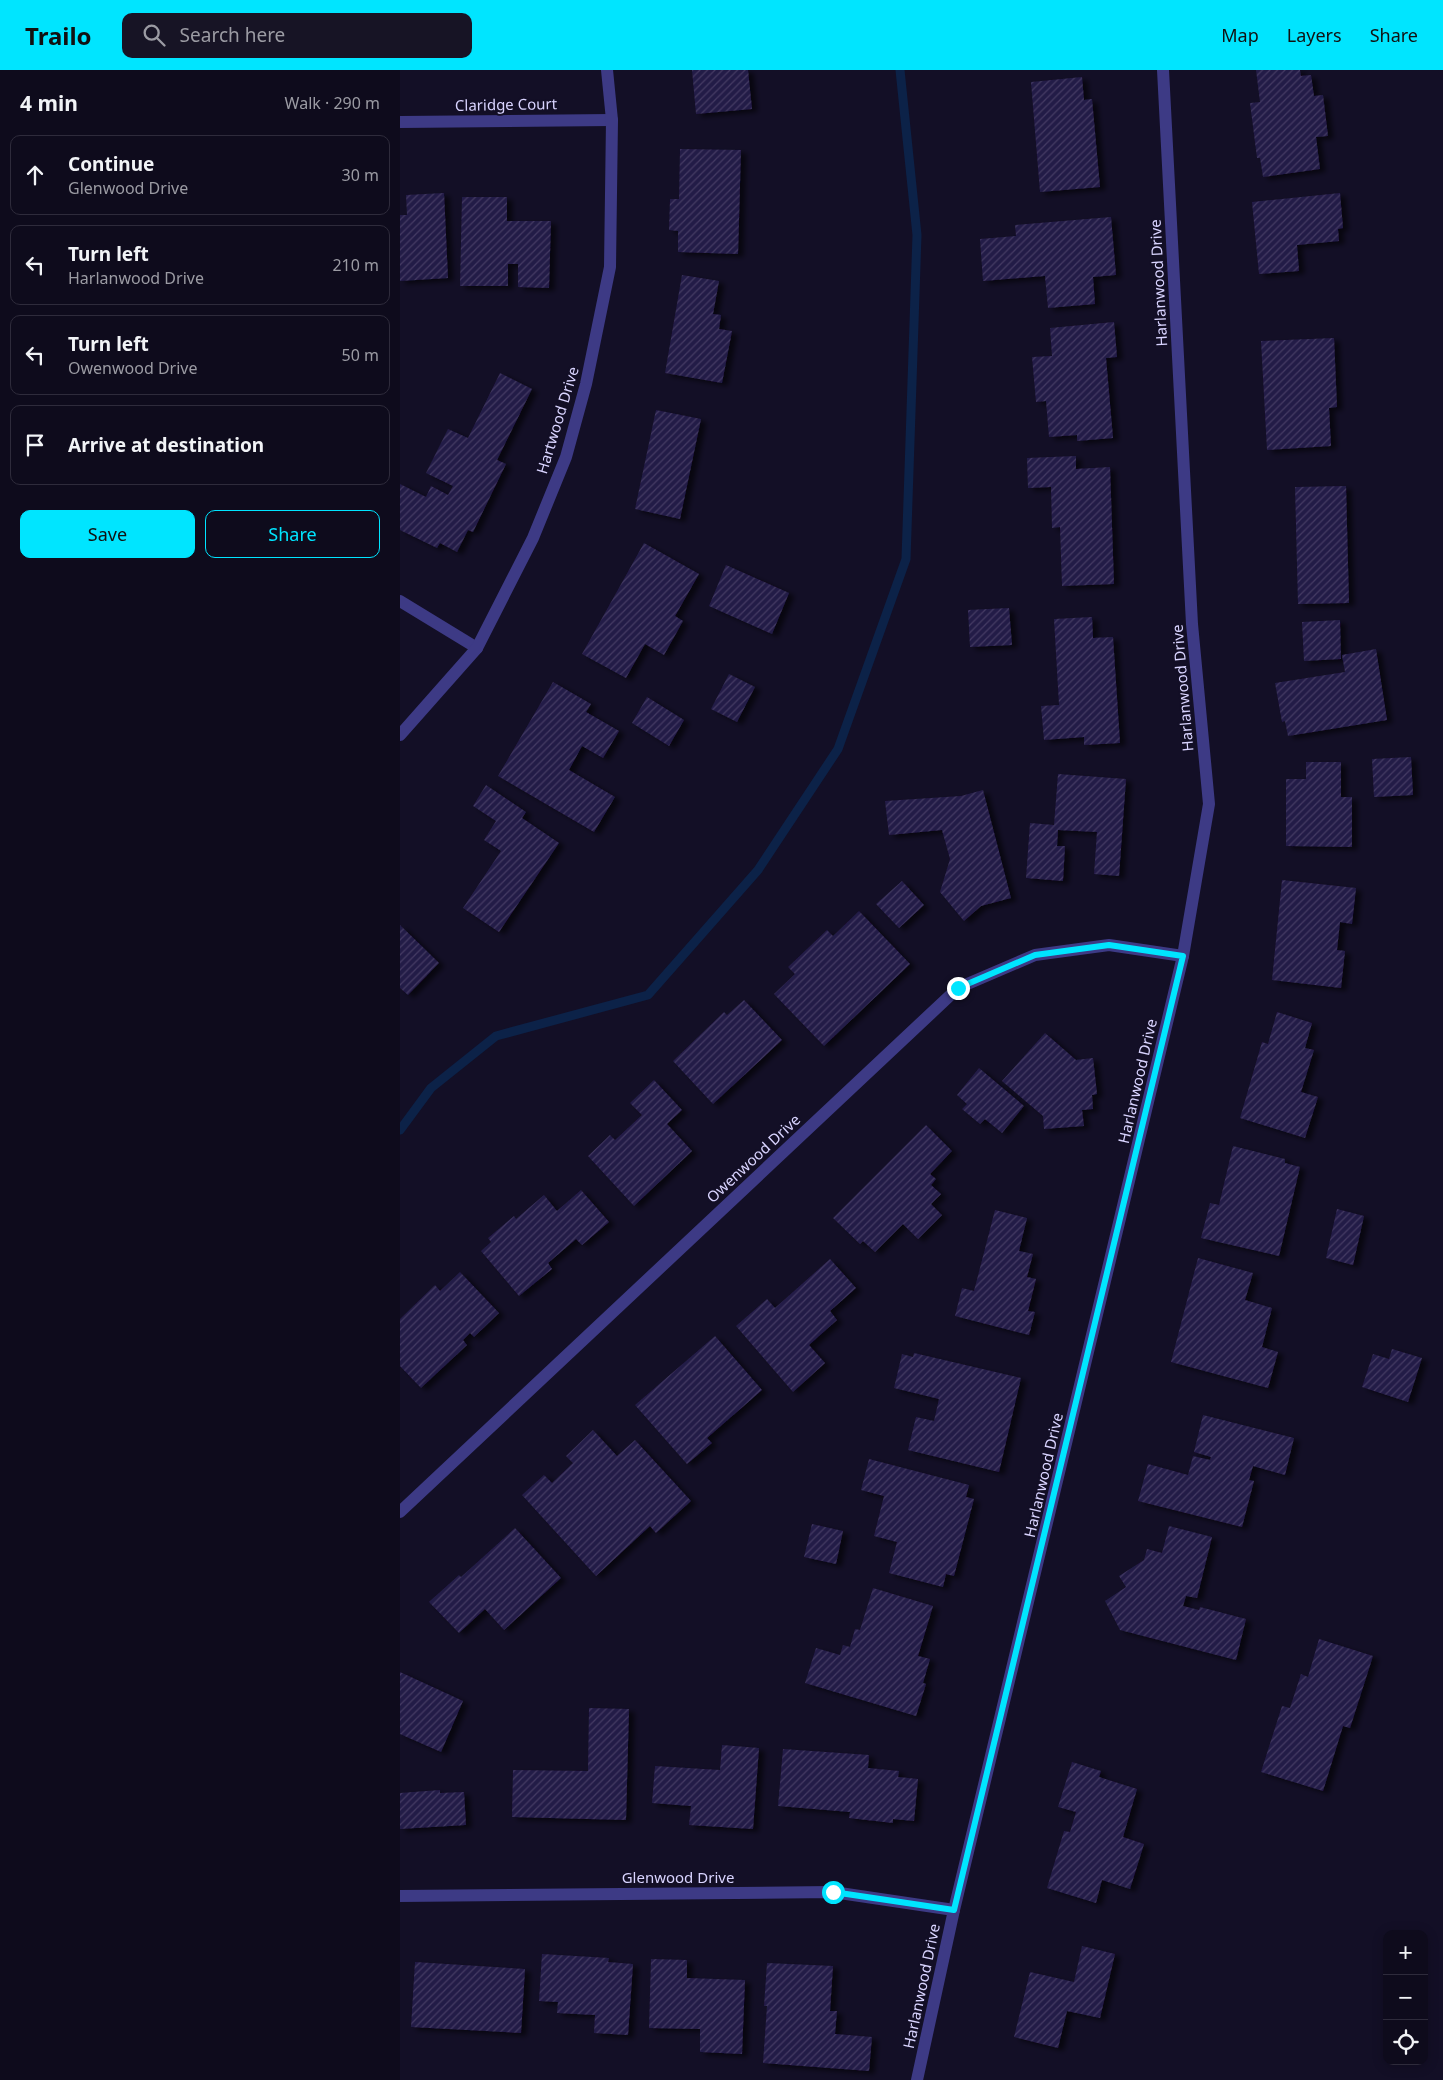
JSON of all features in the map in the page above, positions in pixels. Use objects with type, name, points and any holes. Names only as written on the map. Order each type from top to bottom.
[{"type":"street","name":"Hartwood Drive","points":[[400,735],[477,648],[533,538],[566,457],[586,384],[610,267],[612,120],[607,70]]},
{"type":"street","name":"Harlanwood Drive","points":[[917,2080],[954,1910],[1183,956],[1209,804],[1192,624],[1163,70]]},
{"type":"street","name":"Claridge Court","points":[[400,122],[612,120]]},
{"type":"street","points":[[400,601],[477,648]]},
{"type":"street","name":"Owenwood Drive","points":[[400,1512],[958,988],[1035,955],[1109,945],[1183,956]]},
{"type":"street","name":"Glenwood Drive","points":[[400,1896],[833,1892],[954,1910]]},
{"type":"building","points":[[692,70],[748,70],[752,109],[696,114]]},
{"type":"building","points":[[1256,70],[1300,70],[1301,76],[1311,75],[1314,96],[1323,95],[1328,136],[1316,137],[1320,169],[1263,177],[1260,158],[1257,158],[1250,103],[1260,102]]},
{"type":"building","points":[[1082,77],[1084,100],[1092,99],[1100,187],[1040,192],[1031,82]]},
{"type":"building","points":[[680,149],[741,150],[738,254],[678,252],[678,231],[669,230],[670,199],[679,199]]},
{"type":"building","points":[[444,193],[448,278],[400,281],[400,215],[407,215],[406,195]]},
{"type":"building","points":[[1340,193],[1343,228],[1338,229],[1339,241],[1297,245],[1299,271],[1259,274],[1252,202]]},
{"type":"building","points":[[462,197],[507,197],[507,221],[551,221],[549,288],[518,287],[518,264],[508,264],[508,286],[460,286]]},
{"type":"building","points":[[1111,217],[1116,275],[1093,277],[1095,304],[1048,308],[1045,276],[983,281],[980,239],[1016,236],[1015,225]]},
{"type":"building","points":[[682,275],[719,281],[713,314],[721,315],[719,329],[732,331],[722,383],[665,373]]},
{"type":"building","points":[[1114,322],[1117,357],[1106,358],[1113,438],[1077,441],[1077,435],[1049,437],[1046,401],[1036,402],[1032,357],[1052,356],[1050,328]]},
{"type":"building","points":[[1334,338],[1337,407],[1329,408],[1331,446],[1267,450],[1261,341]]},
{"type":"building","points":[[500,373],[532,389],[497,460],[506,464],[473,532],[468,530],[457,552],[440,543],[437,548],[400,530],[400,484],[426,497],[431,486],[448,495],[453,486],[426,473],[448,429],[468,438]]},
{"type":"building","points":[[656,410],[701,419],[680,519],[635,509]]},
{"type":"building","points":[[1076,456],[1076,469],[1110,467],[1114,584],[1062,586],[1060,527],[1052,528],[1051,487],[1028,488],[1027,458]]},
{"type":"building","points":[[1346,486],[1349,603],[1298,604],[1295,487]]},
{"type":"building","points":[[644,543],[699,574],[675,616],[683,621],[664,655],[645,644],[626,678],[582,654]]},
{"type":"building","points":[[726,565],[789,593],[772,634],[709,606]]},
{"type":"building","points":[[1009,608],[1012,645],[970,647],[968,610]]},
{"type":"building","points":[[1092,617],[1093,638],[1113,637],[1120,743],[1084,745],[1084,737],[1044,740],[1041,706],[1059,705],[1054,619]]},
{"type":"building","points":[[1340,620],[1341,659],[1304,661],[1302,622]]},
{"type":"building","points":[[1376,649],[1387,720],[1288,736],[1285,721],[1282,722],[1275,683],[1345,672],[1342,655]]},
{"type":"building","points":[[729,674],[755,687],[737,722],[711,709]]},
{"type":"building","points":[[553,682],[591,704],[586,712],[619,731],[603,758],[582,746],[569,770],[615,797],[594,832],[498,776]]},
{"type":"building","points":[[647,697],[684,720],[669,746],[632,723]]},
{"type":"building","points":[[1411,757],[1413,795],[1374,797],[1372,759]]},
{"type":"building","points":[[1306,762],[1341,762],[1341,797],[1352,797],[1352,847],[1286,846],[1286,779],[1306,779]]},
{"type":"building","points":[[1058,774],[1126,779],[1119,876],[1094,874],[1097,832],[1058,830],[1057,846],[1065,846],[1063,881],[1026,878],[1030,823],[1054,825]]},
{"type":"building","points":[[486,785],[526,812],[522,818],[559,843],[499,932],[463,908],[501,851],[484,840],[496,821],[473,806]]},
{"type":"building","points":[[983,790],[1011,898],[981,906],[964,921],[940,892],[950,859],[942,830],[889,835],[885,801],[961,796]]},
{"type":"building","points":[[1282,880],[1356,888],[1352,924],[1340,922],[1337,950],[1345,951],[1341,988],[1272,980]]},
{"type":"building","points":[[902,881],[924,905],[899,928],[876,904]]},
{"type":"building","points":[[859,911],[910,964],[824,1046],[774,994],[795,974],[788,967],[827,930],[833,936]]},
{"type":"building","points":[[400,925],[439,963],[408,995],[400,988]]},
{"type":"building","points":[[744,1000],[782,1040],[713,1104],[673,1061],[724,1012],[727,1015]]},
{"type":"building","points":[[1277,1012],[1312,1023],[1305,1048],[1314,1050],[1301,1092],[1318,1097],[1305,1138],[1240,1118],[1262,1042],[1268,1044]]},
{"type":"building","points":[[1045,1033],[1076,1060],[1093,1058],[1097,1094],[1092,1095],[1093,1109],[1082,1110],[1084,1126],[1044,1129],[1043,1116],[1002,1081]]},
{"type":"building","points":[[979,1068],[1024,1106],[1002,1133],[985,1119],[980,1124],[962,1109],[967,1104],[957,1095]]},
{"type":"building","points":[[654,1080],[682,1110],[667,1124],[692,1151],[634,1206],[588,1156],[610,1135],[615,1140],[642,1115],[630,1103]]},
{"type":"building","points":[[926,1125],[952,1151],[930,1174],[936,1179],[931,1185],[941,1194],[931,1204],[942,1215],[918,1239],[903,1224],[875,1252],[863,1241],[860,1244],[833,1218]]},
{"type":"building","points":[[1233,1146],[1285,1159],[1285,1163],[1300,1167],[1279,1256],[1201,1238],[1210,1203],[1219,1205]]},
{"type":"building","points":[[581,1190],[609,1222],[582,1245],[576,1239],[548,1263],[552,1269],[519,1296],[481,1251],[491,1242],[488,1238],[514,1216],[516,1219],[544,1195],[557,1211]]},
{"type":"building","points":[[1337,1209],[1364,1216],[1353,1265],[1326,1258]]},
{"type":"building","points":[[995,1210],[1027,1218],[1019,1251],[1033,1254],[1027,1277],[1036,1279],[1028,1311],[1035,1312],[1029,1335],[955,1316],[962,1288],[974,1291]]},
{"type":"building","points":[[1198,1258],[1253,1273],[1245,1300],[1272,1308],[1262,1347],[1278,1352],[1268,1388],[1171,1362]]},
{"type":"building","points":[[830,1259],[856,1288],[830,1311],[837,1320],[809,1345],[825,1363],[793,1392],[736,1326],[767,1299],[775,1308]]},
{"type":"building","points":[[460,1272],[499,1313],[474,1337],[470,1333],[463,1340],[467,1345],[421,1388],[400,1366],[400,1319],[435,1285],[440,1291]]},
{"type":"building","points":[[715,1336],[762,1390],[707,1438],[712,1443],[687,1464],[635,1405]]},
{"type":"building","points":[[1392,1349],[1422,1358],[1408,1402],[1362,1387],[1373,1354],[1389,1359]]},
{"type":"building","points":[[914,1353],[1021,1378],[999,1472],[908,1450],[916,1417],[934,1421],[939,1399],[894,1388],[902,1354],[913,1357]]},
{"type":"building","points":[[1203,1415],[1294,1438],[1285,1475],[1253,1466],[1249,1480],[1254,1481],[1242,1527],[1138,1501],[1148,1464],[1188,1475],[1193,1456],[1210,1460],[1211,1457],[1194,1452]]},
{"type":"building","points":[[593,1430],[617,1456],[635,1440],[691,1501],[656,1533],[650,1526],[596,1576],[522,1495],[544,1475],[552,1483],[573,1463],[566,1456]]},
{"type":"building","points":[[869,1459],[969,1485],[966,1497],[974,1499],[954,1576],[946,1574],[943,1587],[889,1573],[897,1542],[874,1536],[884,1496],[861,1490]]},
{"type":"building","points":[[812,1524],[843,1531],[836,1564],[804,1557]]},
{"type":"building","points":[[1169,1526],[1212,1537],[1197,1598],[1186,1596],[1183,1606],[1199,1610],[1200,1607],[1246,1619],[1236,1660],[1120,1630],[1105,1601],[1126,1587],[1119,1576],[1144,1560],[1147,1549],[1162,1553]]},
{"type":"building","points":[[515,1528],[561,1578],[504,1630],[485,1609],[459,1633],[429,1602],[459,1575],[461,1577]]},
{"type":"building","points":[[873,1588],[933,1606],[918,1656],[930,1659],[923,1683],[926,1684],[916,1716],[805,1683],[816,1648],[840,1655],[843,1645],[850,1647],[855,1629],[860,1630]]},
{"type":"building","points":[[1319,1639],[1373,1656],[1350,1728],[1343,1726],[1323,1791],[1261,1772],[1282,1706],[1290,1708],[1301,1674],[1308,1677]]},
{"type":"building","points":[[400,1672],[463,1701],[441,1752],[400,1734]]},
{"type":"building","points":[[589,1708],[629,1709],[626,1820],[512,1817],[513,1770],[588,1771]]},
{"type":"building","points":[[722,1745],[759,1748],[753,1829],[689,1825],[691,1806],[652,1803],[655,1766],[720,1770]]},
{"type":"building","points":[[783,1749],[869,1755],[868,1768],[899,1771],[898,1777],[918,1779],[914,1821],[893,1819],[893,1823],[849,1818],[850,1812],[778,1806]]},
{"type":"building","points":[[1072,1762],[1101,1771],[1099,1777],[1137,1789],[1123,1837],[1144,1844],[1130,1889],[1102,1880],[1096,1903],[1047,1888],[1064,1831],[1070,1832],[1076,1812],[1058,1807]]},
{"type":"building","points":[[440,1790],[440,1793],[464,1792],[466,1825],[400,1829],[400,1793]]},
{"type":"building","points":[[1082,1946],[1115,1954],[1100,2018],[1067,2011],[1058,2048],[1014,2037],[1030,1972],[1074,1982]]},
{"type":"building","points":[[542,1954],[609,1958],[608,1962],[633,1964],[628,2035],[594,2033],[595,2015],[557,2013],[558,2002],[539,2001]]},
{"type":"building","points":[[651,1959],[687,1960],[687,1978],[745,1980],[742,2054],[700,2052],[700,2029],[649,2028]]},
{"type":"building","points":[[415,1962],[525,1969],[521,2033],[411,2027]]},
{"type":"building","points":[[767,1963],[833,1966],[830,2011],[837,2011],[835,2034],[872,2037],[869,2071],[763,2063],[767,2006],[764,2006]]},
{"type":"waterway","points":[[400,1130],[431,1088],[496,1036],[648,995],[758,870],[838,749],[906,559],[917,235],[900,70]]},
{"type":"route","points":[[833,1892],[954,1910],[1183,956],[1109,945],[1035,955],[958,988]]}]
